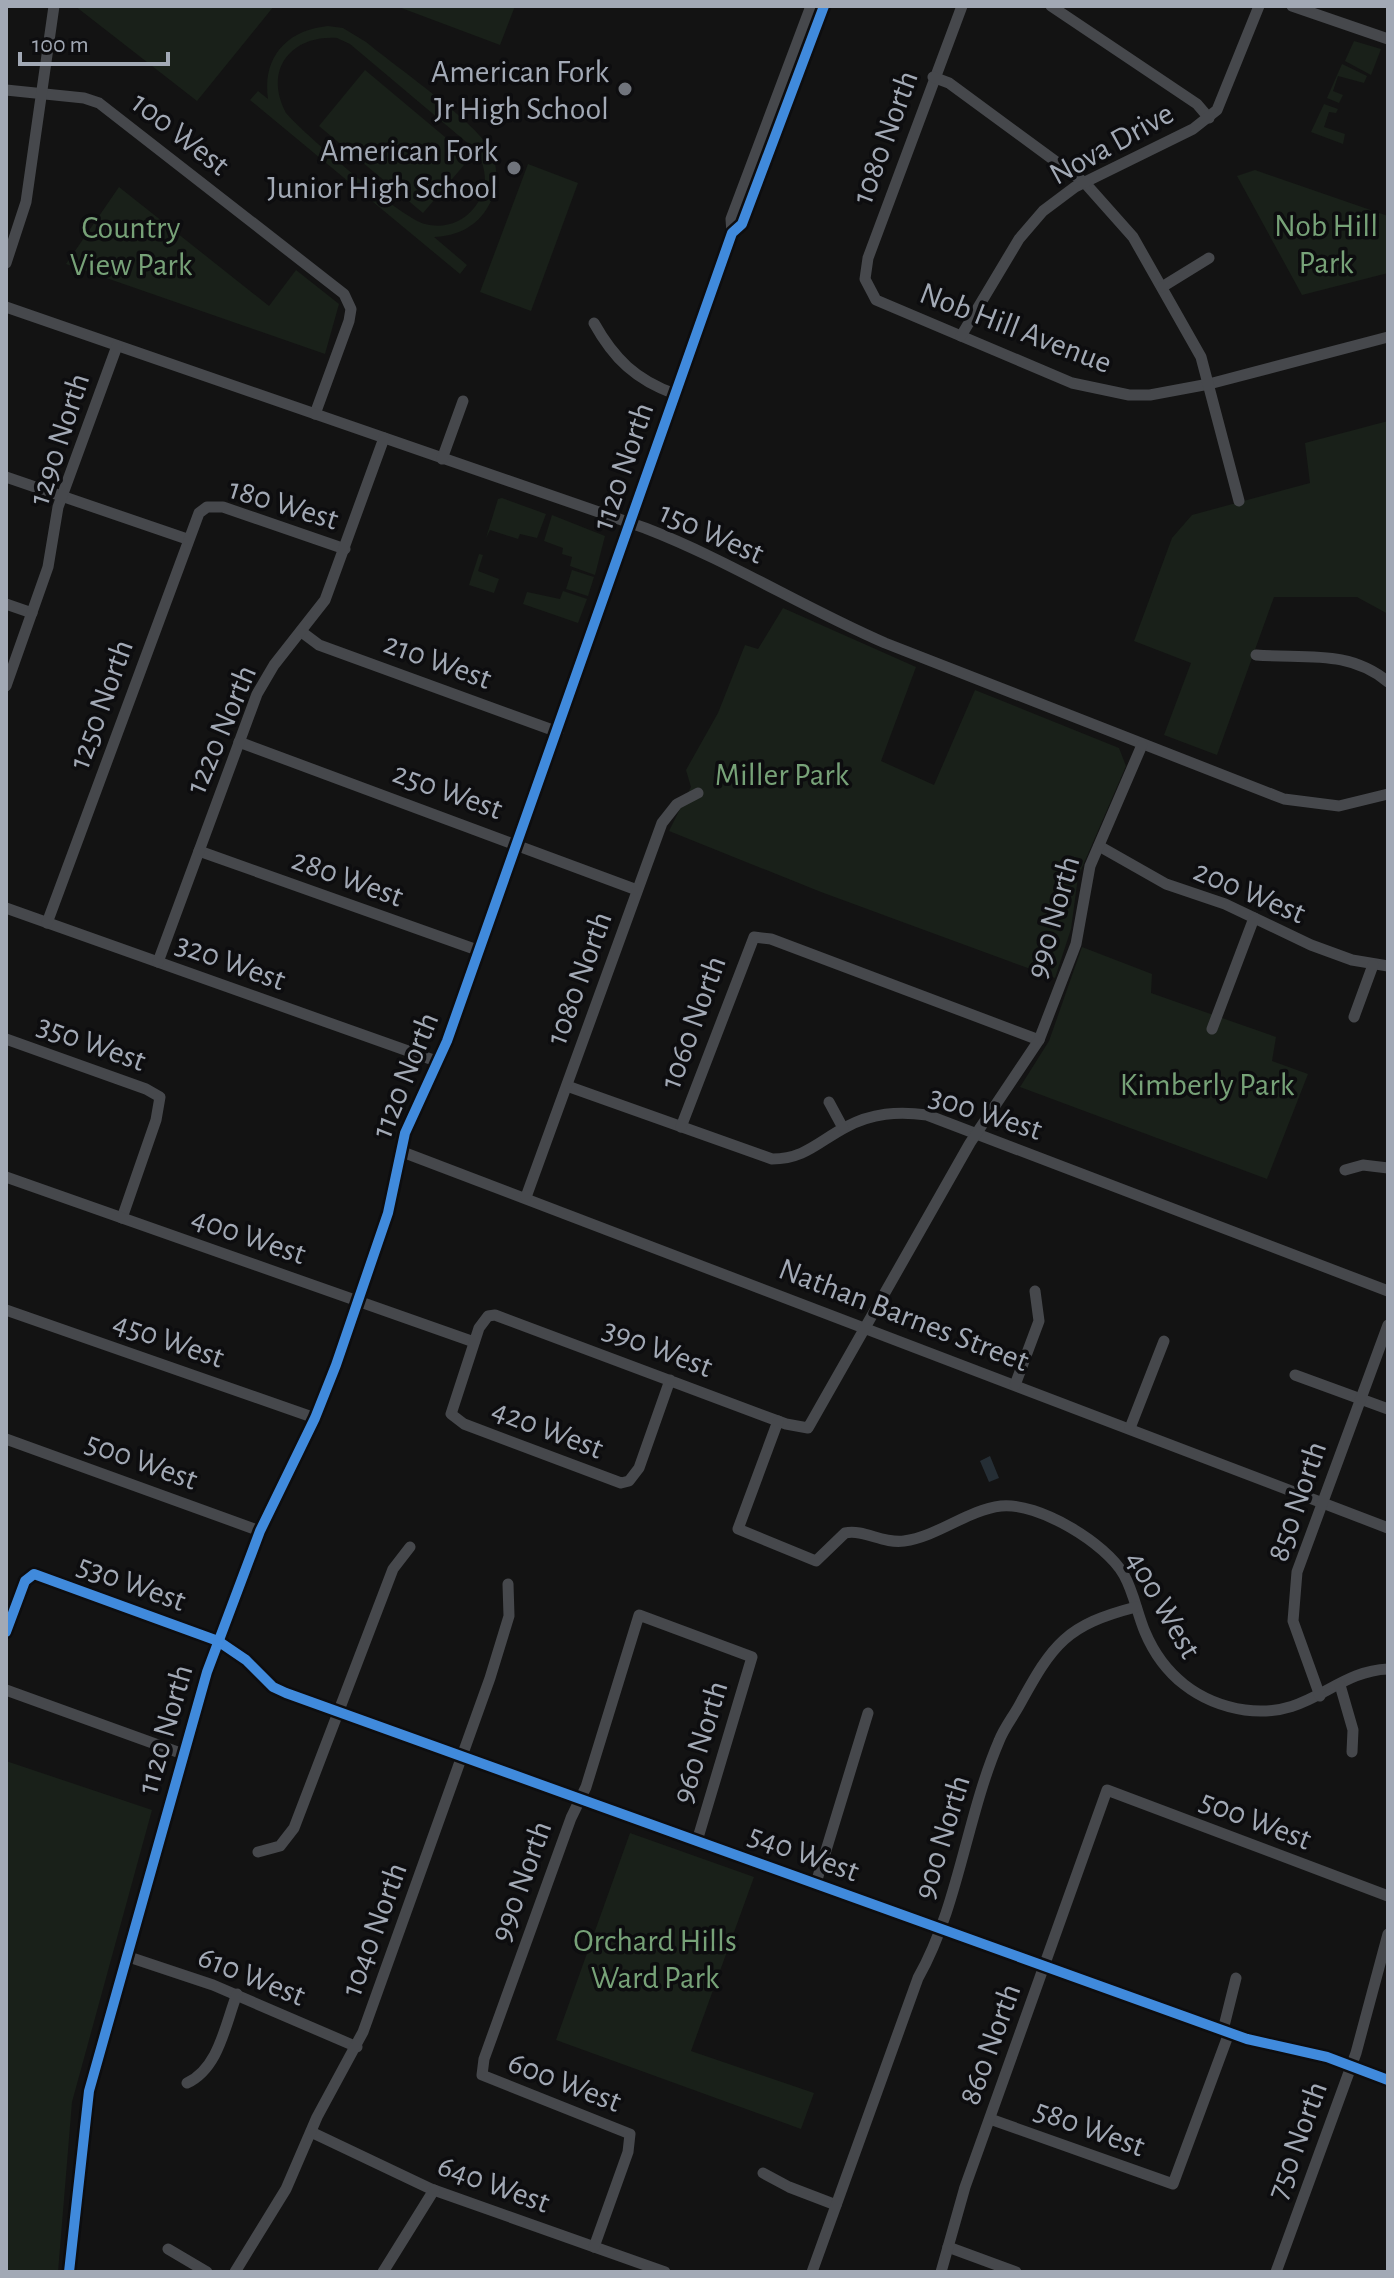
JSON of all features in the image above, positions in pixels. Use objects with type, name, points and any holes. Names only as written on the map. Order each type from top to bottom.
[{"type":"street","points":[[6,263],[26,202],[54,6]]},
{"type":"street","name":"1120 North","points":[[69,2272],[89,2091],[183,1754],[218,1641],[260,1531],[315,1418],[359,1300],[388,1213],[400,1151],[415,1110],[439,1062],[480,951],[732,233],[731,219],[811,6]]},
{"type":"street","name":"1120 North","points":[[732,233],[742,224],[824,6]]},
{"type":"street","name":"1080 North","points":[[867,288],[865,270],[868,258],[962,6]]},
{"type":"street","points":[[1051,6],[1197,104],[1209,118],[1224,99],[1259,6]]},
{"type":"street","points":[[1292,6],[1388,39]]},
{"type":"street","points":[[933,77],[949,83],[1085,183],[1125,226],[1197,348],[1239,501]]},
{"type":"street","name":"100 West","points":[[6,90],[84,98],[114,113],[349,301],[349,321],[315,414]]},
{"type":"street","name":"Nova Drive","points":[[961,336],[1032,223],[1085,183],[1209,118]]},
{"type":"street","points":[[1162,287],[1209,258]]},
{"type":"street","name":"Nob Hill Avenue","points":[[867,288],[882,303],[1072,383],[1109,393],[1150,395],[1209,384],[1388,337]]},
{"type":"street","name":"150 West","points":[[6,307],[697,549],[871,637],[1142,745],[1302,804],[1354,804],[1388,794]]},
{"type":"street","points":[[594,323],[607,347],[628,369],[651,385],[675,394]]},
{"type":"street","name":"1290 North","points":[[6,686],[51,557],[62,496],[117,346]]},
{"type":"street","points":[[442,459],[463,401]]},
{"type":"street","name":"1220 North","points":[[158,962],[239,742],[266,678],[325,600],[384,438]]},
{"type":"street","points":[[6,477],[187,539]]},
{"type":"street","name":"180 West","points":[[207,507],[223,507],[345,549]]},
{"type":"street","name":"1250 North","points":[[47,923],[187,539],[194,522],[207,507]]},
{"type":"street","points":[[6,604],[32,613]]},
{"type":"street","name":"210 West","points":[[303,633],[319,645],[558,732]]},
{"type":"street","points":[[1256,655],[1340,658],[1362,666],[1388,682]]},
{"type":"street","name":"250 West","points":[[239,742],[637,890]]},
{"type":"street","name":"990 North","points":[[808,1428],[867,1330],[977,1133],[1039,1040],[1076,944],[1084,882],[1142,745]]},
{"type":"street","name":"1080 North","points":[[526,1197],[662,823],[677,804],[698,793]]},
{"type":"street","name":"200 West","points":[[1099,846],[1166,884],[1254,918],[1329,953],[1388,966]]},
{"type":"street","name":"280 West","points":[[199,851],[480,951]]},
{"type":"street","name":"320 West","points":[[6,908],[439,1062]]},
{"type":"street","points":[[1212,1029],[1254,918]]},
{"type":"street","name":"1060 North","points":[[681,1127],[754,937],[771,939],[1039,1040]]},
{"type":"street","points":[[1354,1017],[1373,965]]},
{"type":"street","name":"350 West","points":[[6,1039],[160,1097],[156,1120],[122,1218]]},
{"type":"street","name":"300 West","points":[[567,1086],[772,1159],[800,1156],[843,1128],[873,1116],[912,1113],[977,1133],[1388,1291]]},
{"type":"street","points":[[829,1102],[843,1128]]},
{"type":"street","name":"Nathan Barnes Street","points":[[400,1151],[1388,1528]]},
{"type":"street","points":[[1345,1170],[1363,1165],[1388,1168]]},
{"type":"street","name":"400 West","points":[[6,1177],[474,1342]]},
{"type":"street","points":[[1015,1385],[1039,1321],[1035,1291]]},
{"type":"street","name":"450 West","points":[[6,1310],[315,1418]]},
{"type":"street","name":"390 West","points":[[474,1342],[488,1316],[503,1316],[778,1421],[808,1428]]},
{"type":"street","name":"850 North","points":[[1320,1696],[1296,1637],[1292,1607],[1297,1572],[1388,1325]]},
{"type":"street","points":[[1130,1428],[1164,1341]]},
{"type":"street","name":"420 West","points":[[474,1342],[451,1414],[464,1424],[614,1481],[629,1481],[639,1468],[670,1380]]},
{"type":"street","points":[[1295,1375],[1388,1409]]},
{"type":"street","name":"400 West","points":[[778,1421],[738,1529],[816,1561],[845,1533],[857,1532],[883,1541],[906,1541],[987,1510],[1020,1507],[1057,1520],[1105,1553],[1122,1571],[1161,1661],[1177,1680],[1202,1696],[1235,1708],[1268,1711],[1296,1707],[1363,1674],[1388,1669]]},
{"type":"street","name":"500 West","points":[[6,1439],[260,1531]]},
{"type":"street","points":[[258,1852],[280,1846],[289,1839],[393,1569],[410,1547]]},
{"type":"street","name":"530 West","points":[[6,1632],[28,1577],[34,1574],[218,1641]]},
{"type":"street","name":"1040 North","points":[[235,2272],[286,2189],[311,2132],[357,2047],[463,1756],[509,1616],[508,1584]]},
{"type":"street","name":"900 North","points":[[812,2272],[918,1978],[941,1929],[993,1754],[1034,1675],[1069,1635],[1107,1616],[1136,1607]]},
{"type":"street","name":"990 North","points":[[482,2075],[489,2044],[580,1799],[639,1615],[752,1657]]},
{"type":"street","name":"540 West","points":[[218,1641],[246,1660],[273,1687],[339,1712],[1226,2031],[1351,2065],[1388,2080]]},
{"type":"street","name":"960 North","points":[[697,1841],[752,1657]]},
{"type":"street","points":[[1340,1685],[1353,1730],[1352,1752]]},
{"type":"street","points":[[6,1690],[183,1754]]},
{"type":"street","points":[[816,1883],[868,1713]]},
{"type":"street","name":"500 West","points":[[1107,1790],[1388,1896]]},
{"type":"street","name":"860 North","points":[[941,2272],[990,2119],[1107,1790]]},
{"type":"street","name":"750 North","points":[[1276,2272],[1351,2065],[1388,1934]]},
{"type":"street","name":"610 West","points":[[126,1956],[237,1994],[357,2047]]},
{"type":"street","points":[[1226,2031],[1236,1978]]},
{"type":"street","points":[[187,2083],[201,2076],[211,2063],[237,1994]]},
{"type":"street","name":"580 West","points":[[990,2119],[1173,2184],[1226,2031]]},
{"type":"street","name":"600 West","points":[[482,2075],[630,2134],[628,2152],[594,2247]]},
{"type":"street","name":"640 West","points":[[311,2132],[434,2190],[660,2271]]},
{"type":"street","points":[[763,2173],[836,2205]]},
{"type":"street","points":[[383,2272],[434,2190]]},
{"type":"street","points":[[948,2247],[1016,2272]]},
{"type":"street","points":[[168,2249],[207,2272]]},
{"type":"green space","points":[[75,6],[274,6],[197,101]]},
{"type":"green space","points":[[396,6],[515,6],[500,45]]},
{"type":"green space","points":[[328,26],[343,28],[366,42],[449,107],[488,146],[496,176],[495,191],[489,205],[479,219],[466,229],[434,237],[467,265],[460,274],[250,100],[258,91],[268,99],[269,70],[280,48],[300,33]],"holes":[[[337,38],[350,44],[477,151],[483,165],[484,187],[479,201],[464,218],[439,226],[413,218],[354,174],[286,113],[278,83],[286,58],[306,42]]]},
{"type":"green space","points":[[1354,41],[1381,49],[1371,75],[1345,61]]},
{"type":"green space","points":[[1342,64],[1367,76],[1364,83],[1338,76],[1333,91],[1343,95],[1339,103],[1327,98]]},
{"type":"green space","points":[[365,70],[470,158],[423,213],[319,126]]},
{"type":"green space","points":[[1324,104],[1338,109],[1336,113],[1329,112],[1324,127],[1345,134],[1343,144],[1311,132]]},
{"type":"green space","points":[[528,164],[578,183],[531,311],[480,292]]},
{"type":"green space","name":"Nob Hill Park","points":[[1255,170],[1388,216],[1388,273],[1302,295],[1237,176]]},
{"type":"green space","name":"Country View Park","points":[[119,187],[269,306],[296,270],[339,304],[325,354],[66,264]]},
{"type":"green space","points":[[1388,421],[1388,614],[1357,597],[1274,597],[1217,755],[1164,735],[1191,663],[1134,641],[1172,538],[1192,515],[1310,483],[1305,443]]},
{"type":"green space","points":[[498,499],[546,514],[537,538],[520,534],[518,539],[490,530],[486,538]]},
{"type":"green space","points":[[552,515],[605,536],[595,575],[570,566],[572,557],[562,554],[563,548],[544,541]]},
{"type":"green space","points":[[479,554],[483,555],[478,571],[499,579],[494,593],[469,585]]},
{"type":"green space","points":[[572,570],[594,577],[588,596],[566,589]]},
{"type":"green space","points":[[563,591],[587,599],[578,623],[523,604],[527,592],[560,599]]},
{"type":"green space","name":"Miller Park","points":[[783,608],[916,667],[881,761],[934,785],[975,690],[1119,748],[1126,766],[1078,877],[1071,929],[1055,978],[821,892],[669,831],[691,787],[686,770],[718,713],[745,645],[758,649]]},
{"type":"green space","name":"Kimberly Park","points":[[1082,947],[1152,974],[1151,993],[1276,1037],[1272,1061],[1308,1074],[1267,1179],[1020,1087],[1049,1041]]},
{"type":"green space","points":[[6,1761],[152,1810],[72,2102],[58,2272],[6,2272]]},
{"type":"green space","name":"Orchard Hills Ward Park","points":[[630,1833],[754,1877],[691,2051],[814,2093],[801,2129],[556,2040]]},
{"type":"shaded area","points":[[990,1456],[999,1478],[989,1482],[980,1461]]},
{"type":"cycle path","points":[[69,2272],[89,2091],[207,1672],[260,1531],[315,1418],[336,1365],[388,1213],[405,1133],[447,1041],[732,233],[742,224],[824,6]]},
{"type":"cycle path","points":[[6,1632],[25,1581],[34,1574],[218,1641],[246,1660],[273,1687],[286,1693],[1247,2039],[1327,2057],[1388,2080]]},
{"type":"place","name":"American Fork Jr High School","points":[[625,89]]},
{"type":"place","name":"American Fork Junior High School","points":[[514,168]]}]
